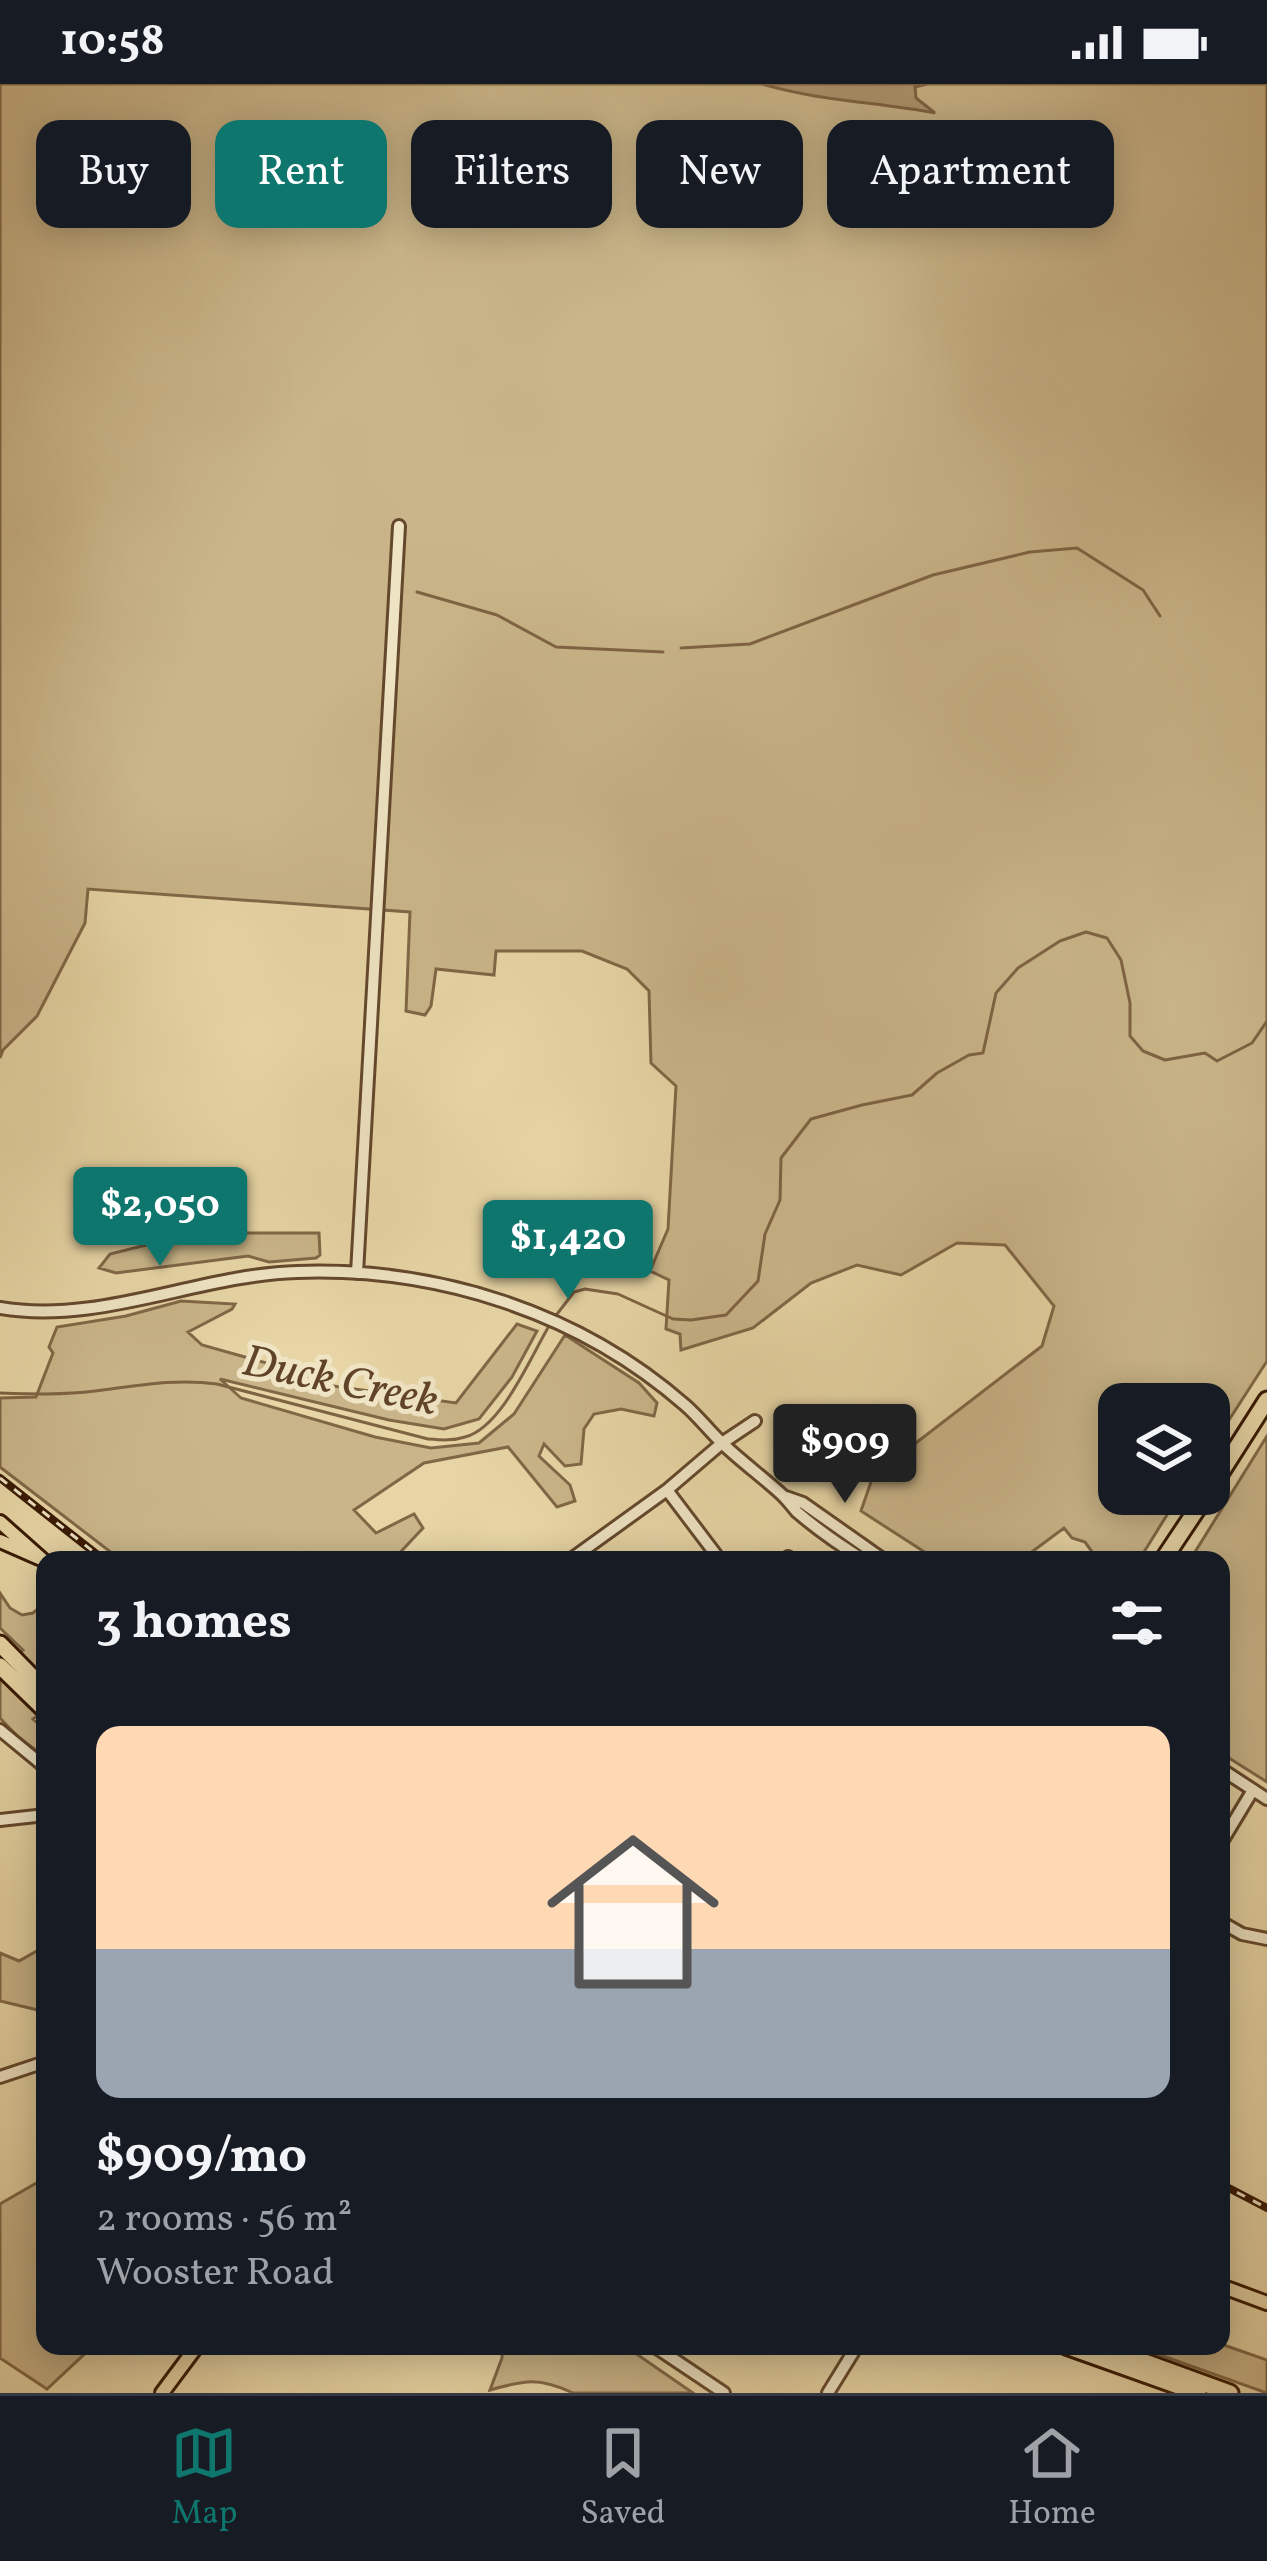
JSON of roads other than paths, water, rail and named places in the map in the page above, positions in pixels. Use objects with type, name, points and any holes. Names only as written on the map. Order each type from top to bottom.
[{"type":"highway","points":[[1230,1458],[1267,1400]]},
{"type":"highway","points":[[1171,1551],[1193,1515]]},
{"type":"highway","points":[[0,1644],[36,1681]]},
{"type":"highway","points":[[0,1666],[36,1701]]},
{"type":"highway","points":[[1091,2355],[1198,2393]]},
{"type":"highway","points":[[1126,2355],[1229,2393]]},
{"type":"main road","points":[[0,1522],[36,1552]]},
{"type":"main road","points":[[0,1540],[36,1558]]},
{"type":"main road","points":[[1230,2289],[1267,2303]]},
{"type":"main road","points":[[162,2393],[190,2355]]},
{"type":"street","points":[[357,1273],[399,526]]},
{"type":"street","points":[[0,1309],[83,1310],[270,1274],[357,1273],[429,1282],[528,1310],[606,1347],[686,1405],[795,1510],[850,1551]]},
{"type":"street","points":[[582,1551],[755,1421]]},
{"type":"street","points":[[667,1490],[713,1551]]},
{"type":"street","points":[[784,1497],[803,1504],[871,1551]]},
{"type":"street","points":[[0,1730],[36,1760]]},
{"type":"street","points":[[1230,1775],[1267,1799]]},
{"type":"street","points":[[1230,1828],[1253,1790]]},
{"type":"street","points":[[0,1820],[36,1816]]},
{"type":"street","points":[[1230,1927],[1267,1939]]},
{"type":"street","points":[[0,2077],[36,2065]]},
{"type":"street","points":[[667,2355],[724,2393]]},
{"type":"street","points":[[828,2393],[851,2355]]},
{"type":"waterway","points":[[681,648],[750,644],[933,575],[1030,552],[1077,548],[1143,590],[1160,616]]},
{"type":"waterway","points":[[417,592],[497,615],[556,647],[663,652]]},
{"type":"waterway","name":"Duck Creek","points":[[554,1318],[574,1292],[585,1289],[618,1294],[673,1319],[726,1315],[758,1281],[765,1234],[780,1200],[781,1158],[811,1119],[912,1095],[937,1073],[969,1055],[983,1053],[996,993],[1018,968],[1060,941],[1086,932],[1107,938],[1121,960],[1130,1003],[1130,1036],[1143,1051],[1165,1060],[1205,1053],[1217,1061],[1252,1043],[1267,1021]]},
{"type":"waterway","name":"Duck Creek","points":[[0,1393],[71,1393],[201,1382],[428,1439],[456,1439],[478,1431],[503,1406],[549,1326]]},
{"type":"railway","points":[[0,1478],[93,1551]]},
{"type":"railway","points":[[1230,2189],[1267,2208]]}]
